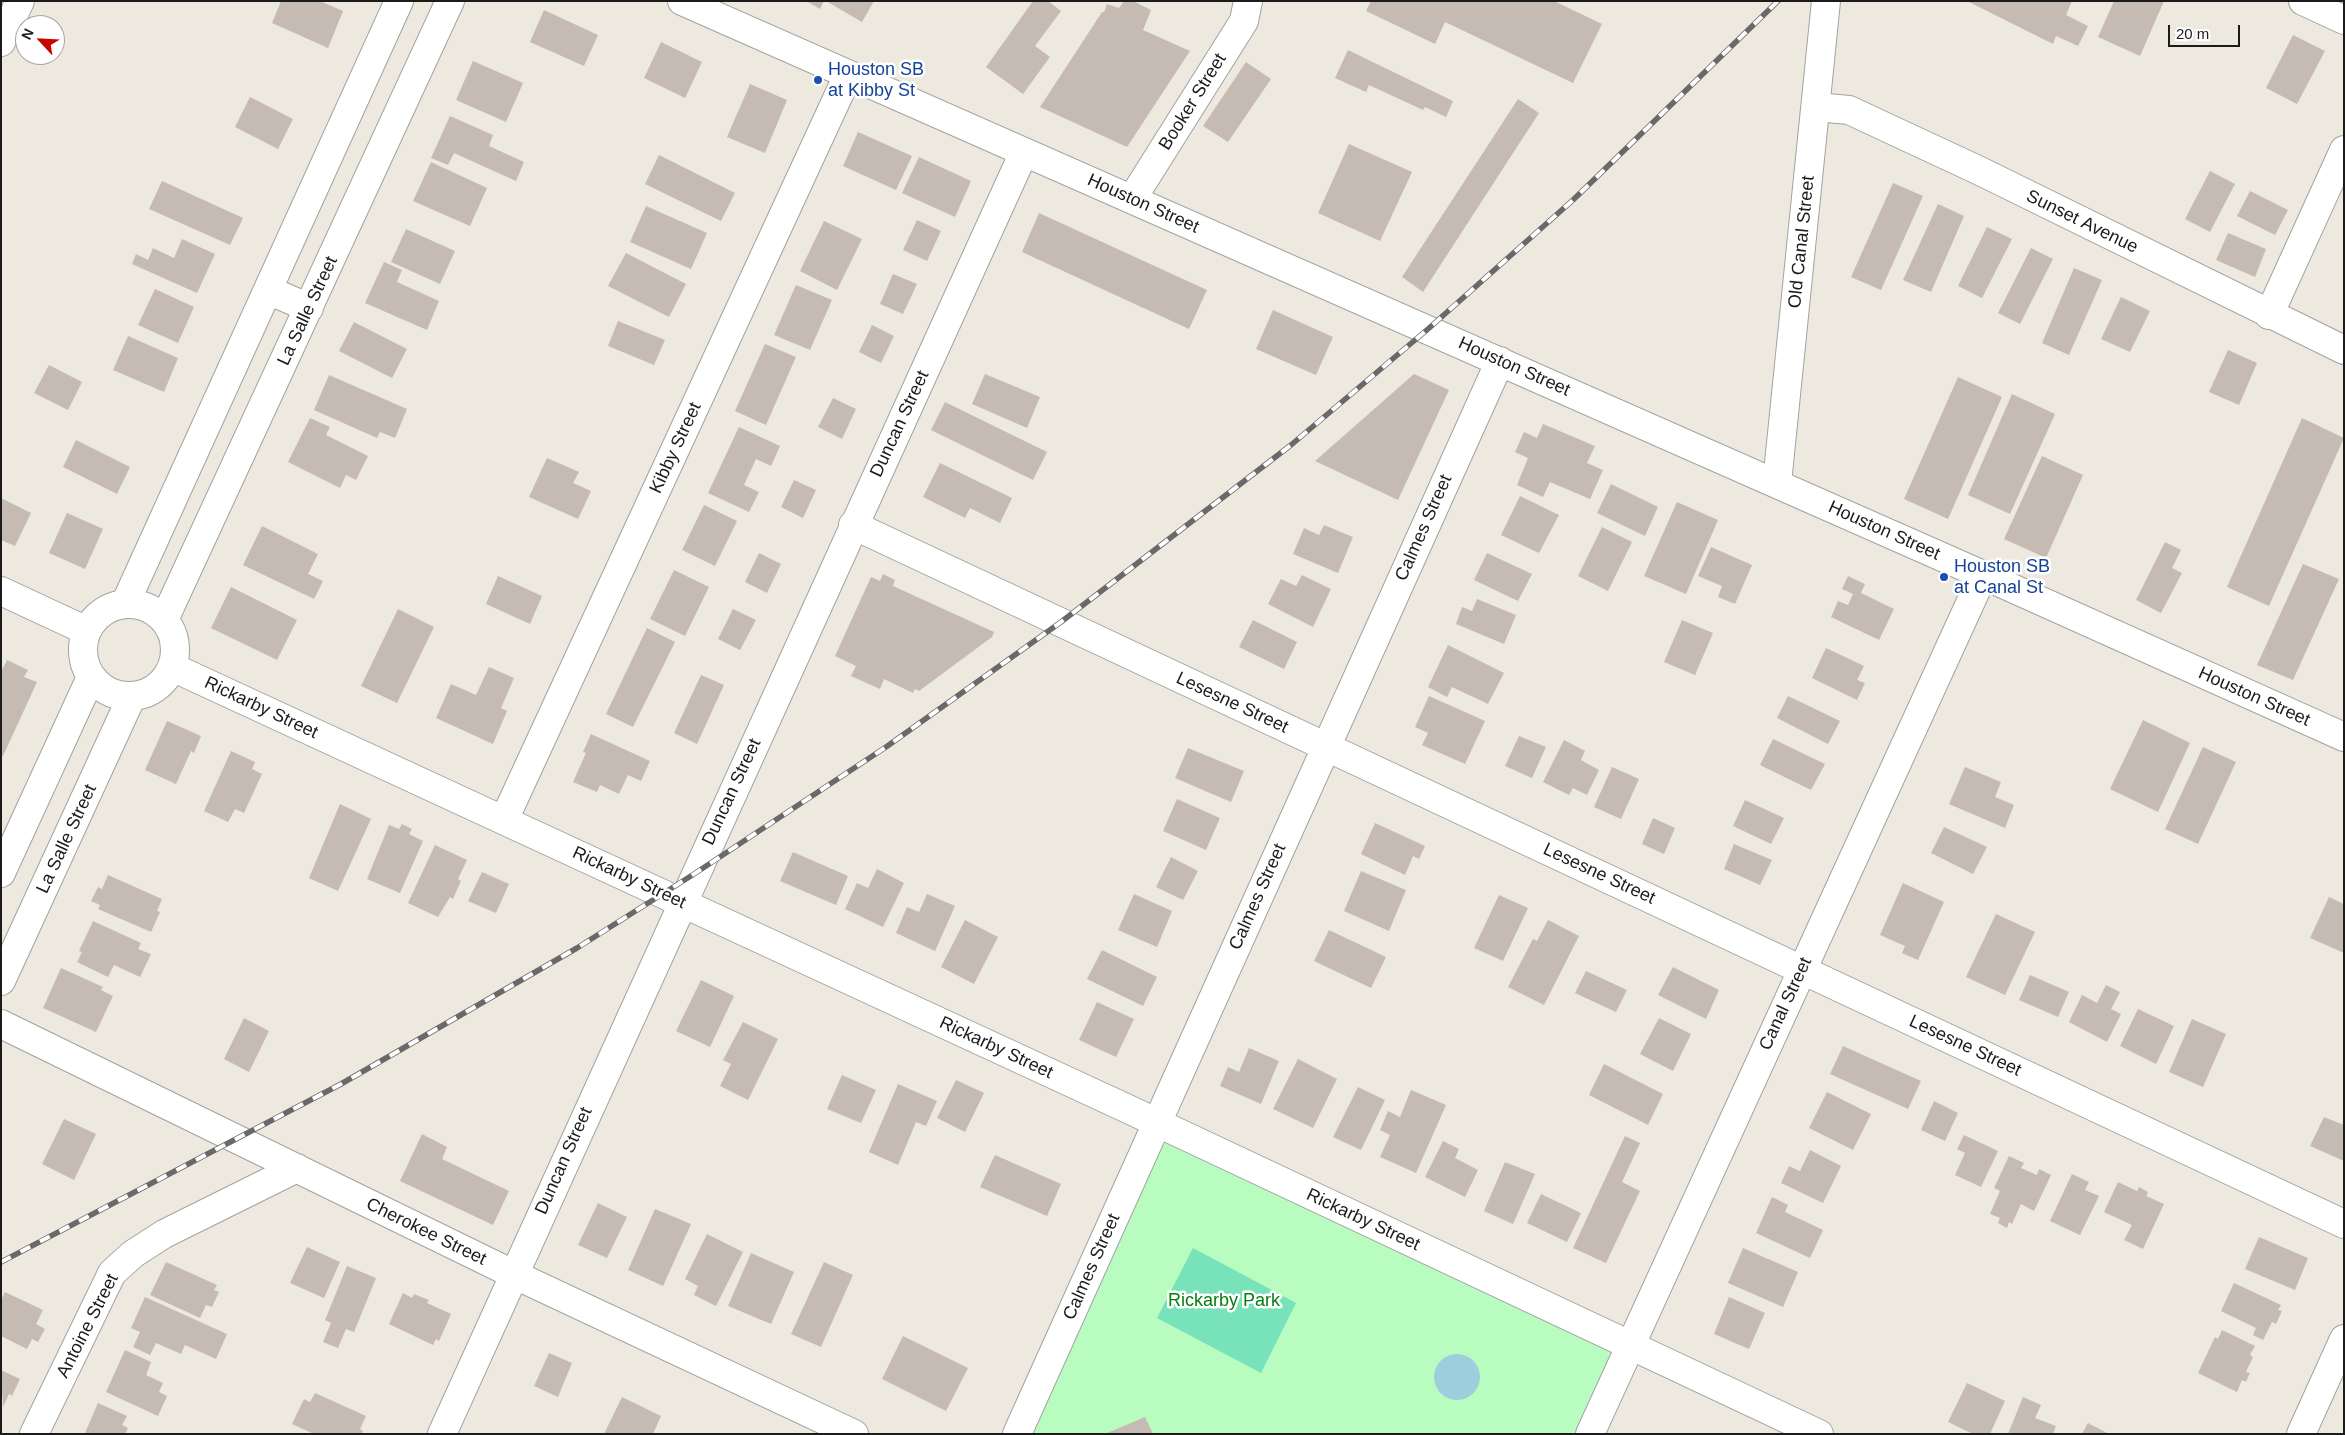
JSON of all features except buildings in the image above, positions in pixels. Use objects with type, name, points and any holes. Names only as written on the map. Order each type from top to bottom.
[{"type":"street","points":[[1,42],[20,1]]},
{"type":"street","points":[[126,604],[400,1]]},
{"type":"street","name":"La Salle Street","points":[[164,620],[450,1]]},
{"type":"street","name":"Houston Street","points":[[682,1],[1983,574],[2344,737]]},
{"type":"street","name":"Booker Street","points":[[1132,199],[1244,22],[1248,1]]},
{"type":"street","name":"Old Canal Street","points":[[1777,484],[1826,1]]},
{"type":"street","points":[[2303,1],[2344,20]]},
{"type":"street","name":"Kibby Street","points":[[504,820],[848,75]]},
{"type":"street","name":"Sunset Avenue","points":[[1816,107],[1849,110],[2344,350]]},
{"type":"street","points":[[2269,315],[2344,150]]},
{"type":"street","name":"Duncan Street","points":[[442,1434],[1024,152]]},
{"type":"street","points":[[268,290],[309,308]]},
{"type":"street","name":"Calmes Street","points":[[1017,1434],[1500,361]]},
{"type":"street","name":"Lesesne Street","points":[[854,525],[2344,1224]]},
{"type":"street","name":"Canal Street","points":[[1590,1434],[1983,574]]},
{"type":"street","points":[[1,591],[87,630]]},
{"type":"street","points":[[126,604],[147,607],[164,620],[171,630],[175,655],[172,667],[166,678],[156,687],[145,694],[132,696],[109,692],[91,677],[83,654],[87,630],[102,612],[126,604]]},
{"type":"street","name":"Rickarby Street","points":[[172,667],[1157,1123],[1819,1434]]},
{"type":"street","points":[[1,873],[91,677]]},
{"type":"street","name":"La Salle Street","points":[[1,981],[132,696]]},
{"type":"street","name":"Cherokee Street","points":[[1,1024],[513,1274],[854,1434]]},
{"type":"street","name":"Antoine Street","points":[[34,1434],[112,1273],[133,1254],[164,1234],[297,1168]]},
{"type":"street","points":[[2301,1434],[2344,1339]]},
{"type":"green space","name":"Rickarby Park","points":[[1157,1123],[1630,1345],[1590,1434],[1017,1434]]},
{"type":"green space","points":[[1193,1248],[1296,1303],[1261,1373],[1157,1318]]},
{"type":"water","points":[[1457,1354],[1470,1358],[1476,1364],[1480,1377],[1476,1390],[1470,1396],[1457,1400],[1444,1396],[1438,1390],[1434,1377],[1438,1364],[1444,1358]]},
{"type":"railway","points":[[1,1262],[341,1084],[577,948],[694,874],[886,747],[1061,622],[1291,445],[1428,329],[1573,200],[1778,1]]},
{"type":"place","name":"Houston SB at Kibby St","points":[[818,80]]},
{"type":"place","name":"Houston SB at Canal St","points":[[1944,577]]}]
